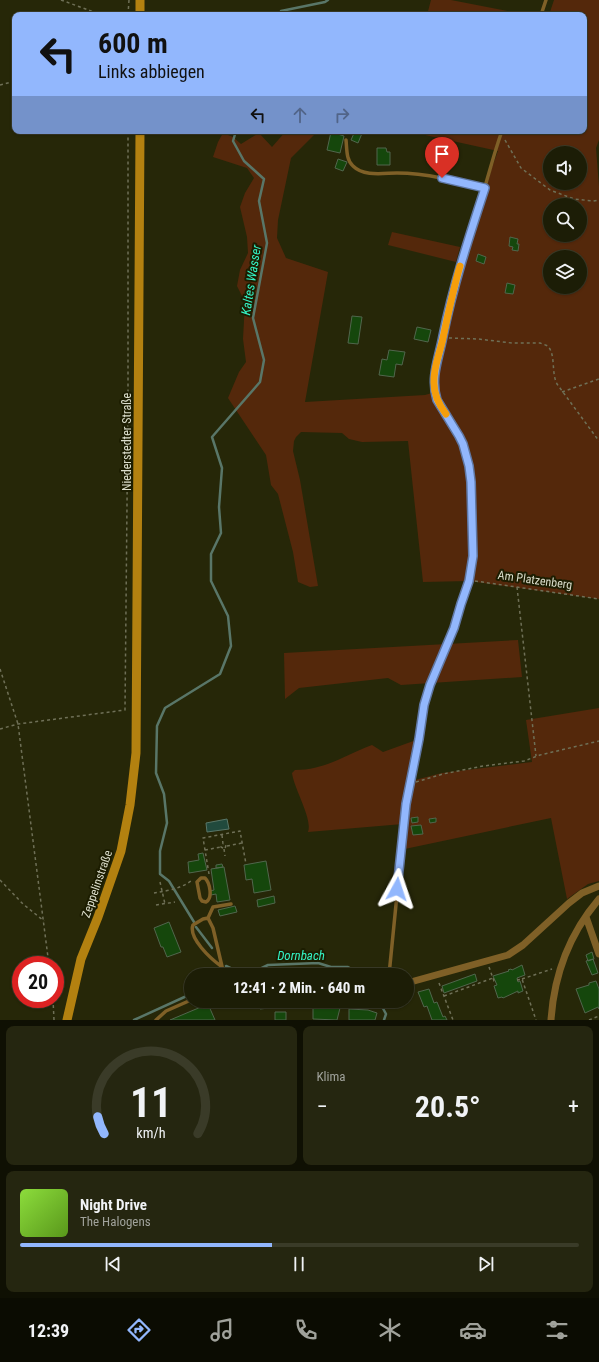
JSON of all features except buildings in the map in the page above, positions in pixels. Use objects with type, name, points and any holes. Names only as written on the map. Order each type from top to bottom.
[{"type":"main road","points":[[140,0],[140,12]]},
{"type":"main road","name":"Niederstedter Straße","points":[[136,753],[140,134]]},
{"type":"main road","name":"Zeppelinstraße","points":[[67,1020],[81,959],[98,917],[121,851],[130,805],[136,753]]},
{"type":"street","points":[[414,981],[487,962],[515,952],[569,903],[582,893],[599,886]]},
{"type":"street","points":[[551,1020],[552,1002],[561,968],[572,939],[599,899]]},
{"type":"street","points":[[586,917],[599,954]]},
{"type":"lane","points":[[542,12],[546,0]]},
{"type":"lane","points":[[390,968],[400,850],[406,804],[424,705],[430,685],[454,628],[469,581],[473,556],[471,482],[469,466],[463,444],[437,400],[434,374],[459,269],[500,134]]},
{"type":"lane","points":[[346,140],[348,159],[353,166],[361,171],[428,175],[485,188]]},
{"type":"lane","points":[[209,900],[204,902],[200,899],[197,884],[198,880],[202,878],[206,879],[208,882],[210,896],[209,900],[213,907]]},
{"type":"lane","points":[[213,907],[231,904]]},
{"type":"lane","points":[[208,918],[213,907]]},
{"type":"lane","points":[[208,918],[203,918],[193,925],[192,932],[212,960],[221,966]]},
{"type":"lane","points":[[208,918],[213,928],[221,966]]},
{"type":"lane","points":[[156,1020],[166,1011],[184,1003]]},
{"type":"path","points":[[61,0],[94,12]]},
{"type":"path","points":[[128,0],[128,12]]},
{"type":"path","points":[[0,85],[12,82]]},
{"type":"path","points":[[0,729],[18,724],[125,710],[128,401],[128,134]]},
{"type":"path","points":[[502,134],[510,151],[521,168],[550,190],[574,198],[592,201],[599,200]]},
{"type":"path","points":[[443,336],[512,343],[545,344],[550,349],[555,380],[562,392],[599,441]]},
{"type":"path","points":[[562,392],[599,379]]},
{"type":"path","name":"Am Platzenberg","points":[[469,581],[599,599]]},
{"type":"path","points":[[516,588],[536,756]]},
{"type":"path","points":[[0,669],[18,724],[48,956]]},
{"type":"path","points":[[410,784],[443,774],[483,766],[524,761],[536,756],[599,741]]},
{"type":"path","points":[[206,879],[210,873],[203,838],[240,831],[246,864]]},
{"type":"path","points":[[221,847],[223,844],[222,835]]},
{"type":"path","points":[[224,849],[227,846],[242,843]]},
{"type":"path","points":[[223,844],[227,846]]},
{"type":"path","points":[[205,850],[221,847],[224,849],[225,856]]},
{"type":"path","points":[[0,880],[23,904],[44,921]]},
{"type":"path","points":[[154,893],[177,888],[194,880],[198,880]]},
{"type":"path","points":[[160,882],[165,904]]},
{"type":"path","points":[[156,905],[175,902]]},
{"type":"path","points":[[487,962],[495,981]]},
{"type":"path","points":[[517,980],[552,968],[561,968]]},
{"type":"path","points":[[436,976],[453,1020]]},
{"type":"path","points":[[444,996],[493,978]]},
{"type":"path","points":[[522,979],[536,1020]]},
{"type":"path","points":[[53,1008],[54,1020]]},
{"type":"path","points":[[589,1020],[599,1016]]},
{"type":"shaded area","points":[[431,0],[451,0],[513,12],[428,12]]},
{"type":"shaded area","points":[[554,0],[599,0],[599,140],[596,148],[599,186],[599,599],[469,581],[423,582],[408,441],[362,442],[349,439],[342,433],[301,432],[294,441],[293,451],[300,480],[318,586],[310,587],[298,582],[293,552],[278,494],[271,485],[266,455],[228,398],[239,372],[246,362],[243,339],[245,302],[237,286],[240,270],[248,253],[247,237],[240,207],[245,193],[254,178],[247,168],[213,157],[218,142],[222,134],[233,137],[241,144],[260,134],[272,147],[283,134],[315,134],[291,158],[278,220],[277,238],[286,258],[328,272],[305,402],[425,395],[432,393],[433,399],[458,441],[461,441],[438,401],[436,375],[448,327],[449,315],[460,268],[485,194],[498,151],[421,134],[587,134],[587,12],[550,12]]},
{"type":"shaded area","points":[[392,232],[460,247],[456,262],[388,245]]},
{"type":"shaded area","points":[[518,640],[522,677],[401,685],[388,678],[299,688],[285,699],[284,653]]},
{"type":"shaded area","points":[[599,708],[599,881],[588,884],[567,899],[551,818],[400,850],[403,824],[308,832],[309,826],[306,812],[293,780],[292,773],[295,770],[316,768],[372,745],[383,752],[419,739],[411,781],[442,773],[532,762],[526,720]]},
{"type":"shaded area","points":[[227,819],[229,829],[207,832],[206,823]]},
{"type":"waterway","name":"Kaltes Wasser","points":[[281,12],[328,0]]},
{"type":"waterway","name":"Kaltes Wasser","points":[[194,922],[169,881],[160,874],[160,851],[167,823],[164,794],[156,773],[157,726],[165,708],[220,674],[231,646],[228,616],[211,581],[211,554],[221,533],[219,507],[222,468],[212,437],[260,382],[264,360],[253,318],[267,243],[259,201],[264,179],[244,161],[233,141],[235,134]]},
{"type":"waterway","name":"Kaltes Wasser","points":[[196,927],[212,948]]},
{"type":"waterway","name":"Dornbach","points":[[262,968],[268,965],[318,963],[331,967],[350,968]]},
{"type":"waterway","name":"Dornbach","points":[[226,966],[230,968]]},
{"type":"waterway","points":[[134,1020],[184,997]]},
{"type":"waterway","name":"Dornbach","points":[[383,1008],[386,1014],[384,1020]]},
{"type":"slow traffic","points":[[446,414],[440,407],[437,400],[434,374],[460,266]]},
{"type":"route","points":[[397,889],[406,804],[424,705],[440,658],[454,628],[469,581],[473,556],[471,482],[469,466],[463,444],[437,400],[434,374],[459,269],[485,188],[442,178]]}]
